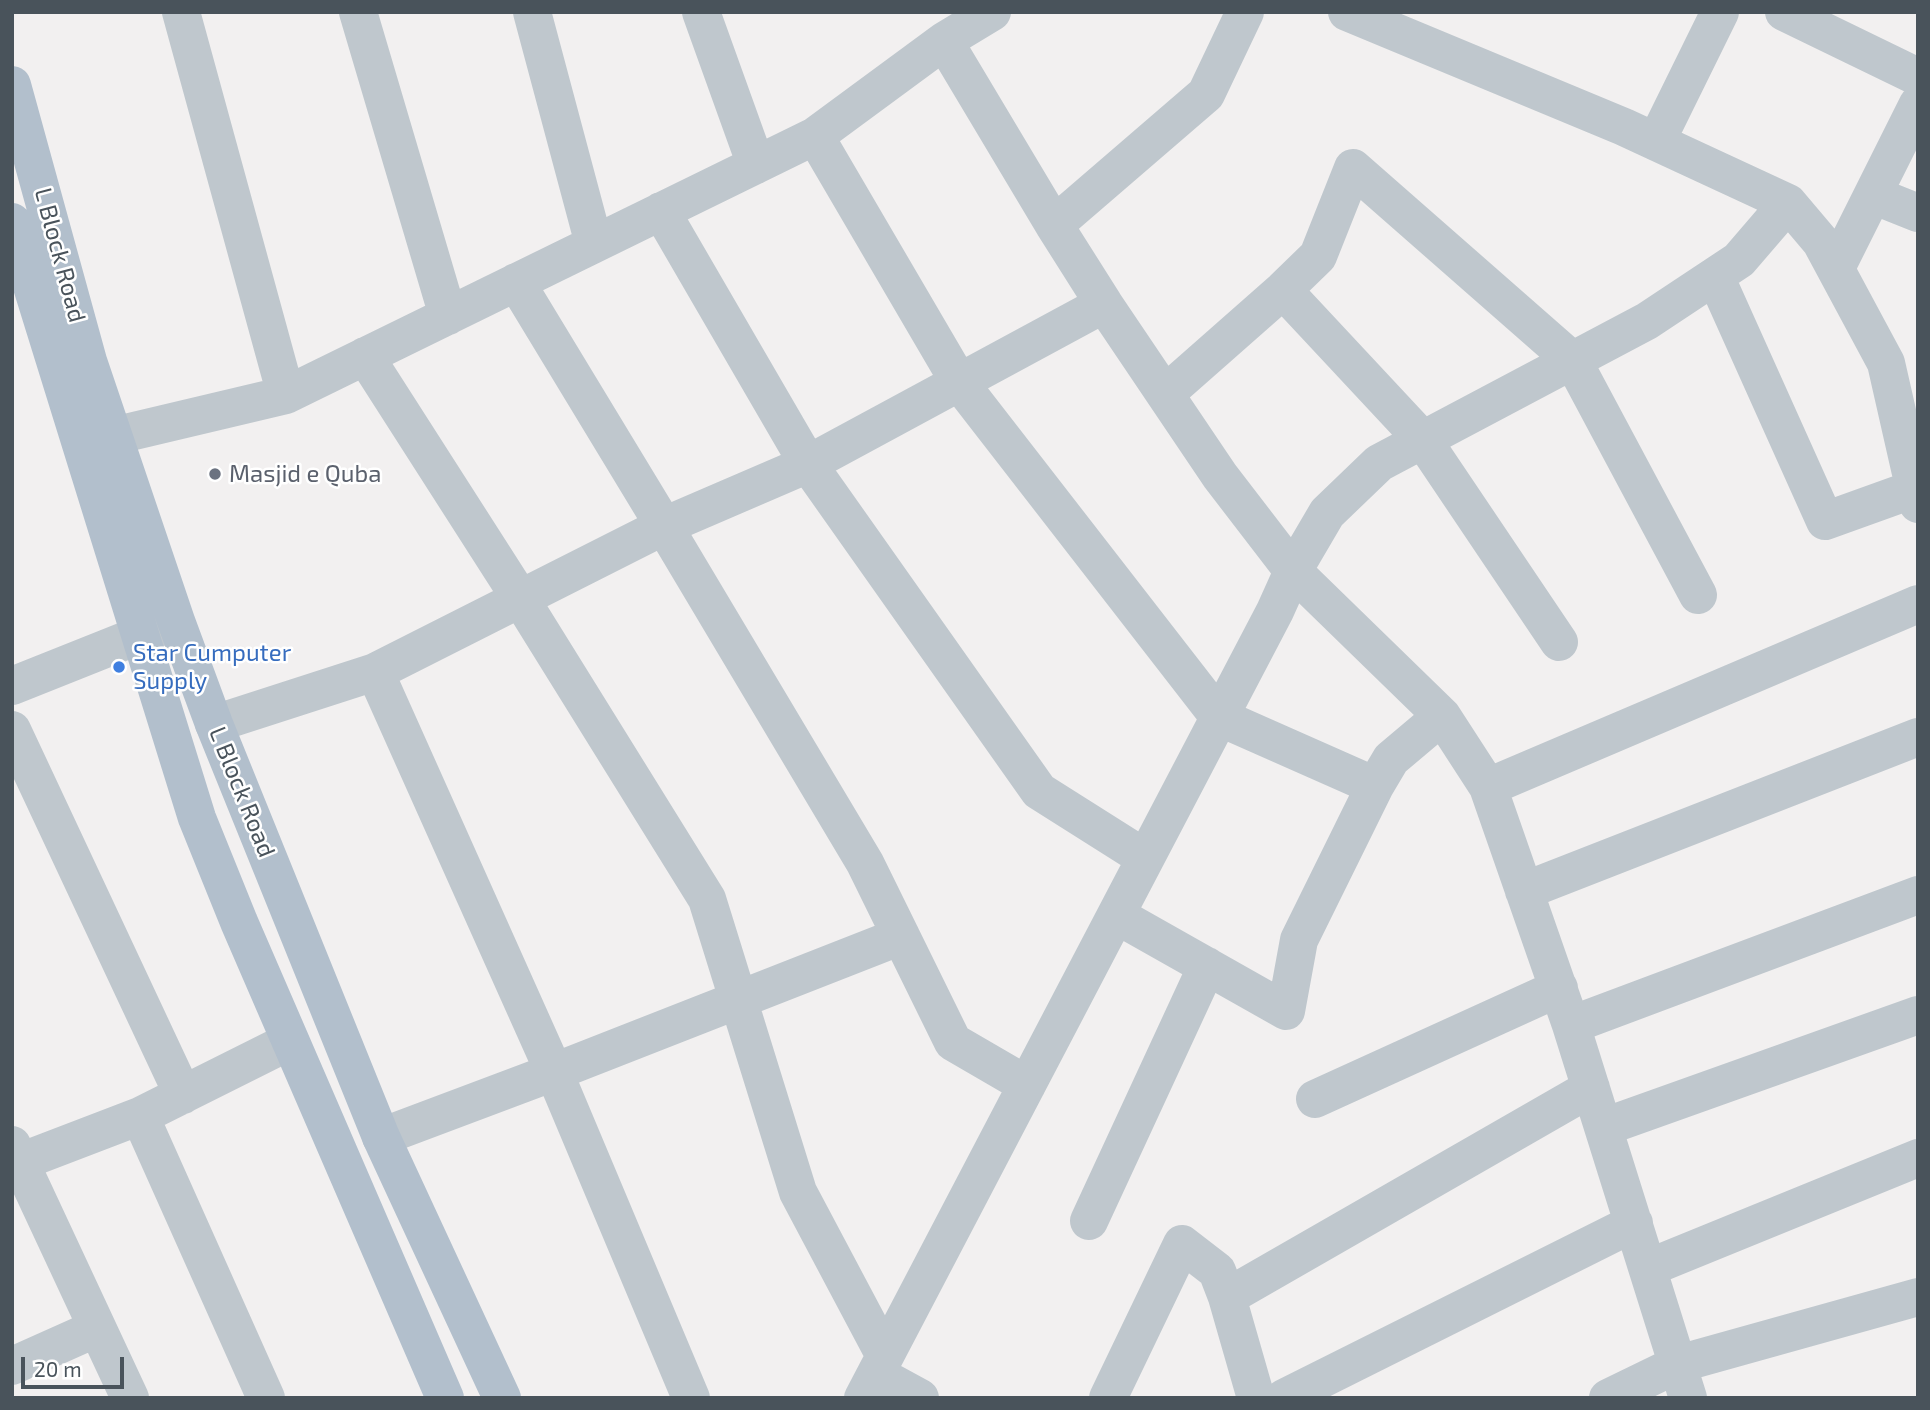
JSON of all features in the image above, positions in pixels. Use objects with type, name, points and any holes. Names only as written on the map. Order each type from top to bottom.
[{"type":"main road","name":"L Block Road","points":[[12,85],[29,209],[88,361],[176,621],[214,724],[381,1137],[502,1398]]},
{"type":"main road","name":"L Block Road","points":[[12,222],[197,818],[239,922],[445,1398]]},
{"type":"street","points":[[181,12],[286,395]]},
{"type":"street","points":[[358,12],[447,316]]},
{"type":"street","points":[[532,12],[594,244]]},
{"type":"street","points":[[702,12],[756,165]]},
{"type":"street","points":[[113,436],[286,395],[815,136],[944,41],[992,12]]},
{"type":"street","points":[[1054,226],[1206,93],[1245,12]]},
{"type":"street","points":[[1347,12],[1624,127],[1788,203],[1821,242],[1902,370],[1916,496],[1825,521],[1715,276]]},
{"type":"street","points":[[1657,142],[1720,12]]},
{"type":"street","points":[[1784,12],[1918,77]]},
{"type":"street","points":[[944,41],[1054,226],[1220,476],[1293,571],[1442,716],[1488,787],[1571,1024],[1684,1381]]},
{"type":"street","points":[[1836,268],[1918,104]]},
{"type":"street","points":[[815,136],[959,382],[1219,718],[1375,786]]},
{"type":"street","points":[[1164,394],[1318,256],[1353,168],[1573,360],[1698,595]]},
{"type":"street","points":[[1872,195],[1918,214]]},
{"type":"street","points":[[875,1376],[1275,611],[1293,571],[1327,513],[1379,463],[1647,321],[1739,260],[1788,203]]},
{"type":"street","points":[[661,211],[808,464],[1040,791],[1145,858]]},
{"type":"street","points":[[516,282],[865,863],[953,1042],[1027,1085]]},
{"type":"street","points":[[1283,290],[1423,440],[1559,642]]},
{"type":"street","points":[[214,724],[375,672],[664,526],[808,464],[1104,304]]},
{"type":"street","points":[[365,356],[520,598],[707,899],[797,1192],[875,1376],[920,1398]]},
{"type":"street","points":[[1488,787],[1918,604]]},
{"type":"street","points":[[12,686],[176,621]]},
{"type":"street","points":[[375,672],[554,1072],[691,1398]]},
{"type":"street","points":[[1116,915],[1286,1011],[1299,940],[1375,786],[1391,759],[1442,716]]},
{"type":"street","points":[[12,730],[183,1095]]},
{"type":"street","points":[[1524,891],[1918,737]]},
{"type":"street","points":[[1571,1024],[1918,895]]},
{"type":"street","points":[[381,1137],[901,936]]},
{"type":"street","points":[[1089,1221],[1207,966]]},
{"type":"street","points":[[1315,1099],[1559,988]]},
{"type":"street","points":[[1604,1127],[1918,1015]]},
{"type":"street","points":[[130,1398],[15,1157],[141,1116],[290,1041]]},
{"type":"street","points":[[1227,1297],[1591,1088]]},
{"type":"street","points":[[141,1116],[266,1398]]},
{"type":"street","points":[[1648,1268],[1918,1158]]},
{"type":"street","points":[[1283,1398],[1634,1223]]},
{"type":"street","points":[[1108,1398],[1182,1244],[1217,1271],[1256,1398]]},
{"type":"street","points":[[1608,1398],[1684,1381],[1918,1297]]},
{"type":"street","points":[[12,1366],[97,1328]]},
{"type":"place","name":"Masjid e Quba","points":[[215,474]]},
{"type":"place","name":"Star Cumputer Supply","points":[[119,667]]}]
